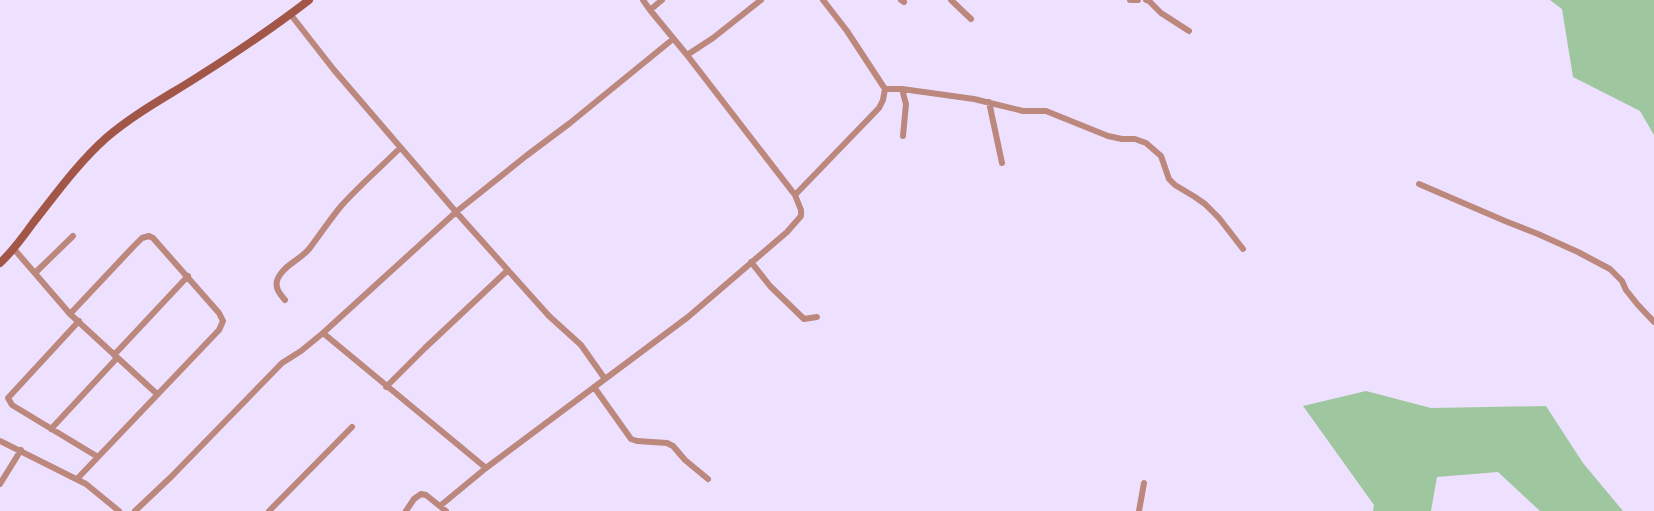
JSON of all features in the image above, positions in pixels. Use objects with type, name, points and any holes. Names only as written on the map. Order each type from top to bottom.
[{"type":"main road","points":[[0,263],[14,249],[90,153],[107,138],[141,111],[199,76],[291,14],[309,0]]},
{"type":"street","points":[[440,506],[486,468],[688,317],[787,232],[802,216],[795,195],[643,0]]},
{"type":"street","points":[[650,10],[662,0]]},
{"type":"street","points":[[687,55],[713,38],[761,0]]},
{"type":"street","points":[[795,195],[879,108],[883,100],[885,89],[847,31],[822,0]]},
{"type":"street","points":[[950,0],[971,19]]},
{"type":"street","points":[[1130,0],[1138,0]]},
{"type":"street","points":[[1146,0],[1149,1],[1161,13],[1188,30]]},
{"type":"street","points":[[291,14],[334,70],[400,148],[549,316],[581,344],[605,379]]},
{"type":"street","points":[[135,511],[171,477],[282,363],[322,333],[456,212],[570,123],[673,39]]},
{"type":"street","points":[[885,89],[902,89],[989,102],[1023,111],[1046,111],[1108,136],[1122,139],[1135,139],[1146,143],[1161,156],[1169,179],[1175,185],[1195,197],[1219,218],[1243,249]]},
{"type":"street","points":[[902,89],[906,104],[903,136]]},
{"type":"street","points":[[989,102],[1002,163]]},
{"type":"street","points":[[284,300],[277,291],[276,284],[278,277],[291,263],[308,250],[327,222],[343,204],[400,148]]},
{"type":"street","points":[[1419,184],[1578,252],[1610,270],[1622,281],[1626,290],[1654,322]]},
{"type":"street","points":[[35,273],[73,236]]},
{"type":"street","points":[[70,314],[133,246],[142,238],[149,236],[154,238],[188,276],[219,313],[223,322],[219,330],[77,479]]},
{"type":"street","points":[[14,249],[70,314],[157,394]]},
{"type":"street","points":[[751,262],[770,286],[799,316],[804,319],[817,317]]},
{"type":"street","points":[[386,387],[508,270]]},
{"type":"street","points":[[51,429],[188,276]]},
{"type":"street","points":[[78,322],[8,398],[12,405],[98,457]]},
{"type":"street","points":[[322,333],[486,468]]},
{"type":"street","points":[[594,387],[631,439],[637,441],[667,443],[673,446],[685,460],[708,479]]},
{"type":"street","points":[[269,511],[352,427]]},
{"type":"street","points":[[0,441],[21,450],[86,484],[118,511]]},
{"type":"street","points":[[0,484],[21,450]]},
{"type":"street","points":[[1139,511],[1144,483]]},
{"type":"street","points":[[406,511],[414,499],[421,494],[426,495],[446,511]]},
{"type":"green space","points":[[1550,0],[1654,0],[1654,135],[1640,111],[1573,77],[1562,9]]},
{"type":"green space","points":[[1366,391],[1431,408],[1546,406],[1583,463],[1623,511],[1540,511],[1498,472],[1437,477],[1431,511],[1373,511],[1374,505],[1303,406]]}]
